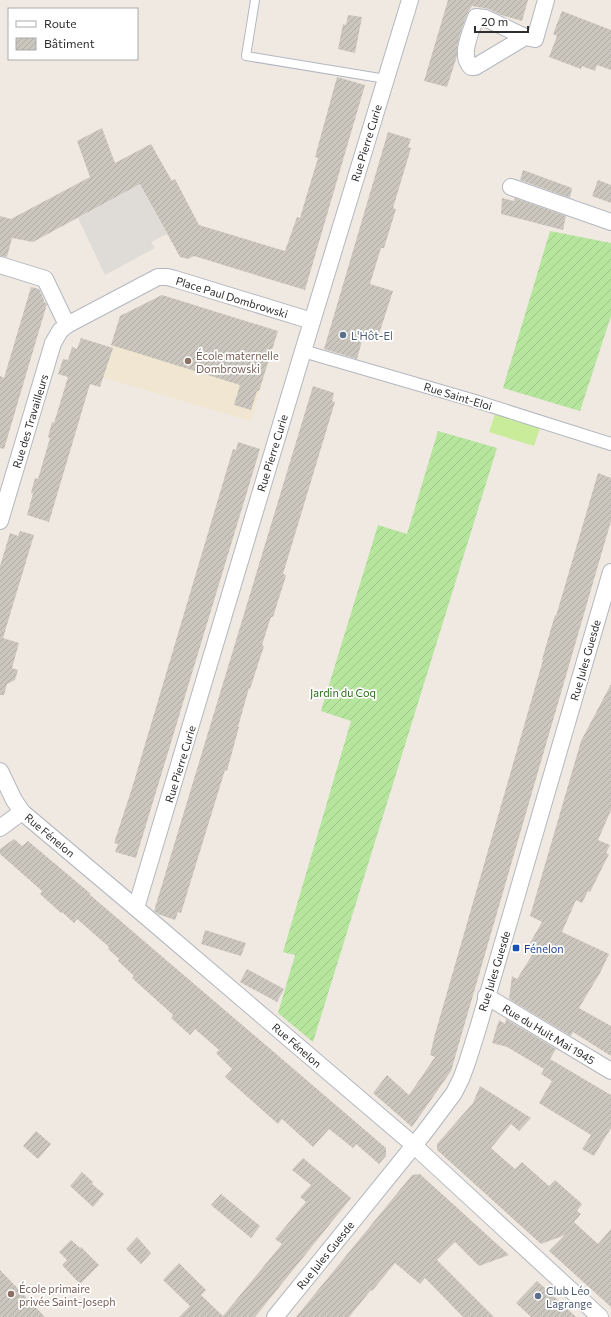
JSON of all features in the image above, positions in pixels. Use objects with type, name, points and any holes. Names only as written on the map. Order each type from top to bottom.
[{"type":"street","name":"Rue Pierre Curie","points":[[136,908],[303,350],[410,0]]},
{"type":"street","points":[[525,37],[535,39],[546,0]]},
{"type":"street","points":[[511,187],[611,222]]},
{"type":"street","points":[[0,266],[45,279],[67,325]]},
{"type":"street","name":"Place Paul Dombrowski","points":[[67,325],[158,277],[175,279],[312,321]]},
{"type":"street","name":"Rue des Travailleurs","points":[[0,521],[53,343],[60,331],[67,325]]},
{"type":"street","name":"Rue Saint-Eloi","points":[[303,350],[475,401],[611,444]]},
{"type":"street","name":"Rue Jules Guesde","points":[[275,1317],[414,1145],[454,1093],[461,1079],[467,1063],[611,572]]},
{"type":"street","name":"Rue Fénelon","points":[[0,771],[14,800],[22,812],[414,1145],[600,1317]]},
{"type":"street","points":[[0,828],[22,812]]},
{"type":"street","name":"Rue du Huit Mai 1945","points":[[486,996],[611,1071]]},
{"type":"lane","points":[[255,0],[246,56],[386,79]]},
{"type":"shaded area","points":[[140,184],[167,234],[151,242],[155,248],[105,275],[78,218]]},
{"type":"shaded area","name":"École maternelle Dombrowski","points":[[162,295],[278,331],[251,421],[101,377],[120,316]]},
{"type":"green space","points":[[550,231],[611,243],[611,316],[580,411],[503,388]]},
{"type":"green space","points":[[496,411],[541,425],[534,446],[489,432]]},
{"type":"green space","name":"Jardin du Coq","points":[[438,431],[497,448],[313,1042],[278,1013],[295,955],[283,952],[351,721],[321,711],[378,525],[407,534]]},
{"type":"building","points":[[448,0],[528,0],[522,21],[501,15],[489,9],[472,6],[467,14],[460,34],[457,56],[447,87],[424,81]]},
{"type":"building","points":[[562,11],[611,30],[611,70],[597,65],[595,71],[582,66],[581,69],[549,57],[557,36],[553,34]]},
{"type":"building","points":[[348,15],[362,17],[355,53],[338,49],[343,24],[346,25]]},
{"type":"building","points":[[337,77],[365,85],[305,290],[194,256],[188,259],[180,257],[140,184],[33,242],[12,238],[7,257],[0,256],[0,216],[11,219],[90,177],[77,141],[102,128],[115,163],[151,144],[172,181],[175,179],[199,225],[285,251],[297,217],[300,218],[318,158],[315,157]]},
{"type":"building","points":[[388,132],[411,139],[408,147],[411,148],[393,208],[396,209],[384,248],[381,248],[370,284],[393,291],[379,334],[365,330],[357,359],[324,349]]},
{"type":"building","points":[[523,170],[572,188],[570,198],[520,180]]},
{"type":"building","points":[[598,180],[611,185],[611,203],[592,196]]},
{"type":"building","points":[[502,198],[514,201],[515,198],[566,216],[563,230],[501,214]]},
{"type":"building","points":[[31,287],[39,289],[44,302],[47,304],[4,449],[0,448],[0,376],[4,378]]},
{"type":"building","name":"École maternelle Dombrowski","points":[[162,295],[278,331],[259,391],[257,391],[251,410],[234,405],[240,385],[111,345],[120,316]]},
{"type":"building","points":[[81,338],[113,348],[100,387],[90,384],[49,522],[27,515],[33,493],[31,493],[35,478],[38,479],[50,438],[48,437],[52,422],[54,423],[68,377],[58,374],[63,359],[68,360],[72,347],[77,349]]},
{"type":"building","points":[[313,386],[334,393],[332,401],[335,402],[283,574],[286,575],[285,579],[262,645],[264,646],[250,689],[249,688],[227,771],[225,770],[181,913],[178,912],[175,920],[154,911]]},
{"type":"building","points":[[238,442],[260,449],[136,858],[115,852],[118,844],[114,843],[132,788],[233,449],[236,450]]},
{"type":"building","points":[[598,473],[611,478],[611,521],[451,1071],[412,1127],[373,1093],[387,1075],[409,1095],[435,1057],[430,1055],[435,1034],[543,656]]},
{"type":"building","points":[[20,531],[34,535],[3,638],[19,643],[12,668],[18,670],[15,680],[7,684],[4,695],[0,695],[0,566],[10,533],[18,536]]},
{"type":"building","points":[[611,684],[611,810],[598,840],[610,845],[606,853],[609,854],[590,892],[588,891],[582,903],[576,900],[562,932],[609,954],[600,973],[579,1008],[611,1026],[611,1056],[573,1032],[571,1036],[509,999],[512,976],[517,979],[534,952],[527,948],[542,922],[530,916],[581,741]]},
{"type":"building","points":[[14,839],[22,846],[28,841],[91,894],[89,894],[386,1148],[386,1156],[379,1164],[356,1144],[353,1148],[329,1129],[313,1147],[282,1119],[278,1124],[225,1077],[232,1069],[216,1053],[219,1050],[195,1029],[190,1035],[171,1018],[173,1015],[132,978],[134,976],[118,961],[119,959],[108,949],[109,947],[77,919],[74,923],[62,912],[61,913],[40,894],[42,891],[0,854],[0,849]]},
{"type":"building","points":[[205,930],[246,943],[241,956],[201,944]]},
{"type":"building","points":[[247,969],[284,989],[277,1002],[240,982]]},
{"type":"building","points":[[506,1019],[556,1049],[544,1069],[507,1047],[492,1043],[499,1020],[505,1024]]},
{"type":"building","points":[[550,1059],[611,1095],[611,1128],[594,1156],[582,1149],[591,1135],[539,1103],[552,1081],[541,1074]]},
{"type":"building","points":[[480,1086],[531,1118],[519,1131],[511,1124],[491,1148],[515,1169],[522,1162],[549,1186],[555,1180],[582,1204],[577,1211],[581,1214],[574,1222],[598,1244],[611,1229],[611,1307],[549,1251],[565,1235],[541,1244],[437,1150],[437,1144],[473,1103]]},
{"type":"building","points":[[36,1131],[51,1144],[38,1159],[23,1146]]},
{"type":"building","points":[[303,1158],[351,1198],[255,1317],[179,1317],[190,1306],[163,1280],[179,1263],[206,1290],[201,1295],[223,1316],[282,1244],[275,1239],[306,1202],[300,1197],[311,1185],[292,1170]]},
{"type":"building","points":[[82,1172],[93,1182],[92,1184],[104,1194],[93,1207],[70,1186]]},
{"type":"building","points":[[420,1174],[509,1255],[479,1266],[455,1242],[437,1260],[494,1317],[463,1317],[425,1278],[420,1284],[395,1263],[349,1317],[296,1317],[412,1175]]},
{"type":"building","points":[[221,1194],[260,1226],[251,1238],[211,1205]]},
{"type":"building","points":[[137,1237],[151,1253],[141,1264],[126,1249]]},
{"type":"building","points":[[71,1240],[80,1248],[81,1247],[99,1265],[80,1284],[62,1265],[67,1260],[59,1252]]},
{"type":"building","name":"École primaire privée Saint-Joseph","points":[[0,1270],[45,1317],[0,1317]]},
{"type":"building","name":"Club Léo Lagrange","points":[[537,1281],[576,1317],[531,1317],[516,1303]]},
{"type":"place","name":"L'Hôt-El","points":[[343,335]]},
{"type":"place","name":"École maternelle Dombrowski","points":[[188,361]]},
{"type":"place","name":"Fénelon","points":[[516,948]]},
{"type":"place","name":"École primaire privée Saint-Joseph","points":[[11,1294]]},
{"type":"place","name":"Club Léo Lagrange","points":[[538,1296]]}]
